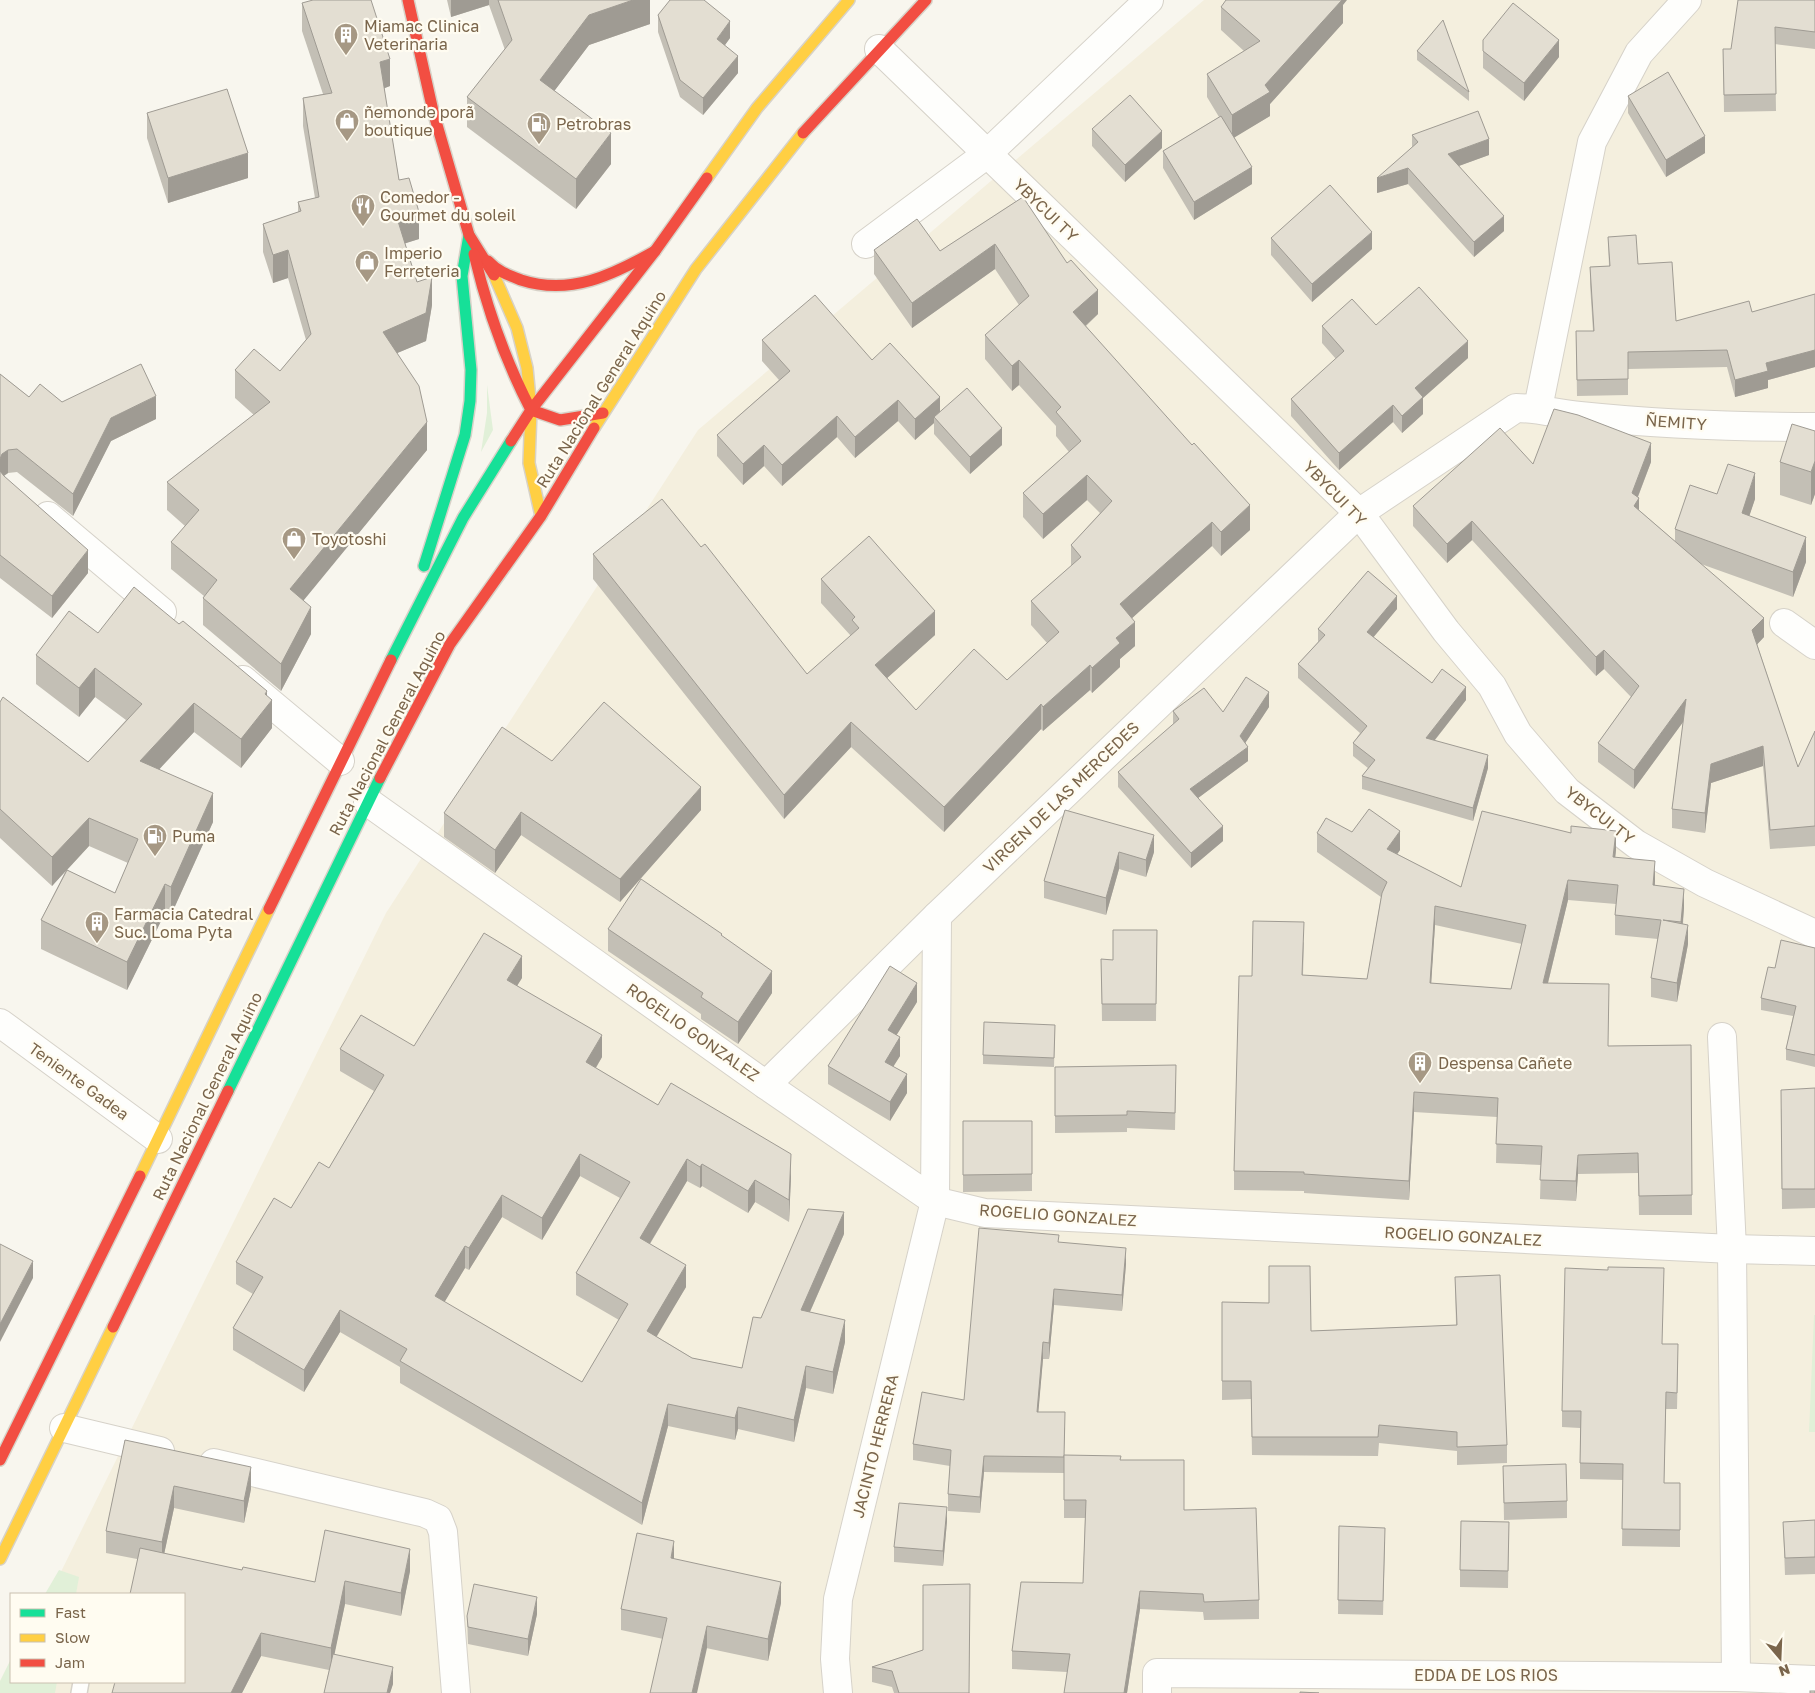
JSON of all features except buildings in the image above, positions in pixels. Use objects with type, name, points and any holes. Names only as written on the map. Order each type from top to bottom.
[{"type":"main road","points":[[408,0],[433,111],[496,336],[511,375],[531,410],[560,420],[603,413]]},
{"type":"main road","name":"Ruta Nacional General Aquino","points":[[0,1460],[158,1139],[340,761],[403,633],[463,518],[531,410],[655,251],[757,108],[849,0]]},
{"type":"main road","name":"Ruta Nacional General Aquino","points":[[0,1559],[368,802],[450,644],[542,516],[603,413],[696,269],[793,144],[926,0]]},
{"type":"main road","points":[[469,235],[494,269],[526,283],[562,287],[597,281],[655,251]]},
{"type":"main road","points":[[469,235],[500,285],[517,328],[527,368],[531,410],[529,463],[542,516]]},
{"type":"main road","points":[[403,633],[465,435],[470,401],[471,370],[465,327],[462,276],[469,235]]},
{"type":"street","points":[[866,244],[987,154],[1149,0]]},
{"type":"street","points":[[1538,408],[1592,142],[1639,53],[1687,0]]},
{"type":"street","name":"YBYCUI TY","points":[[879,49],[1359,513],[1446,631],[1492,686],[1518,734],[1567,791],[1636,844],[1706,882],[1815,934]]},
{"type":"street","name":"ÑEMITY","points":[[1359,513],[1516,408],[1538,408],[1578,416],[1756,427],[1815,427]]},
{"type":"street","points":[[29,500],[180,627]]},
{"type":"street","name":"VIRGEN DE LAS MERCEDES","points":[[766,1084],[937,916],[1359,513]]},
{"type":"street","points":[[1784,624],[1815,645]]},
{"type":"street","points":[[226,666],[340,761]]},
{"type":"street","name":"ROGELIO GONZALEZ","points":[[368,802],[766,1084],[936,1201],[985,1213],[1732,1249],[1815,1251]]},
{"type":"street","name":"JACINTO HERRERA","points":[[838,1693],[835,1659],[838,1599],[936,1201],[937,916]]},
{"type":"street","name":"Teniente Gadea","points":[[0,1023],[158,1139]]},
{"type":"street","points":[[1722,1037],[1732,1249],[1736,1677]]},
{"type":"street","points":[[64,1428],[425,1513],[438,1519],[443,1532],[456,1693]]},
{"type":"street","name":"EDDA DE LOS RIOS","points":[[1157,1683],[1736,1677],[1815,1680]]},
{"type":"shaded area","points":[[1204,0],[1815,0],[1815,1693],[18,1693],[21,1683],[185,1683],[185,1593],[50,1593],[386,913],[698,430]]},
{"type":"green space","points":[[487,385],[493,430],[481,452],[487,413]]},
{"type":"green space","points":[[1814,1315],[1815,1432],[1809,1432]]},
{"type":"green space","points":[[59,1570],[79,1577],[76,1593],[46,1593]]},
{"type":"green space","points":[[10,1661],[10,1683],[57,1683],[55,1693],[0,1693],[0,1681]]},
{"type":"traffic: fast","points":[[424,566],[465,435],[470,401],[471,370],[462,276],[469,235]]},
{"type":"traffic: fast","points":[[391,660],[463,518],[511,441]]},
{"type":"traffic: fast","points":[[228,1091],[380,778]]},
{"type":"traffic: slow","points":[[707,178],[757,108],[849,0]]},
{"type":"traffic: slow","points":[[594,428],[696,269],[803,133]]},
{"type":"traffic: slow","points":[[494,275],[517,328],[527,368],[531,410],[529,463],[541,516]]},
{"type":"traffic: slow","points":[[140,1176],[269,909]]},
{"type":"traffic: slow","points":[[0,1559],[113,1327]]},
{"type":"traffic: jam","points":[[408,0],[433,111],[469,235],[494,275]]},
{"type":"traffic: jam","points":[[803,133],[926,0]]},
{"type":"traffic: jam","points":[[511,441],[531,410],[655,251],[707,178]]},
{"type":"traffic: jam","points":[[488,261],[499,270],[521,280],[557,286],[574,284],[607,275],[655,251]]},
{"type":"traffic: jam","points":[[474,254],[498,334],[531,410],[560,420],[603,413]]},
{"type":"traffic: jam","points":[[380,778],[450,644],[541,516],[594,428]]},
{"type":"traffic: jam","points":[[269,909],[391,660]]},
{"type":"traffic: jam","points":[[113,1327],[228,1091]]},
{"type":"traffic: jam","points":[[0,1460],[140,1176]]},
{"type":"place","name":"Miamac Clinica Veterinaria","points":[[346,56]]},
{"type":"place","name":"ñemonde porã boutique","points":[[347,142]]},
{"type":"place","name":"Petrobras","points":[[539,145]]},
{"type":"place","name":"Comedor - Gourmet du soleil","points":[[363,227]]},
{"type":"place","name":"Imperio Ferreteria","points":[[367,283]]},
{"type":"place","name":"Toyotoshi","points":[[294,560]]},
{"type":"place","name":"Puma","points":[[155,857]]},
{"type":"place","name":"Farmacia Catedral Suc. Loma Pyta","points":[[97,944]]},
{"type":"place","name":"Despensa Cañete","points":[[1420,1084]]}]
